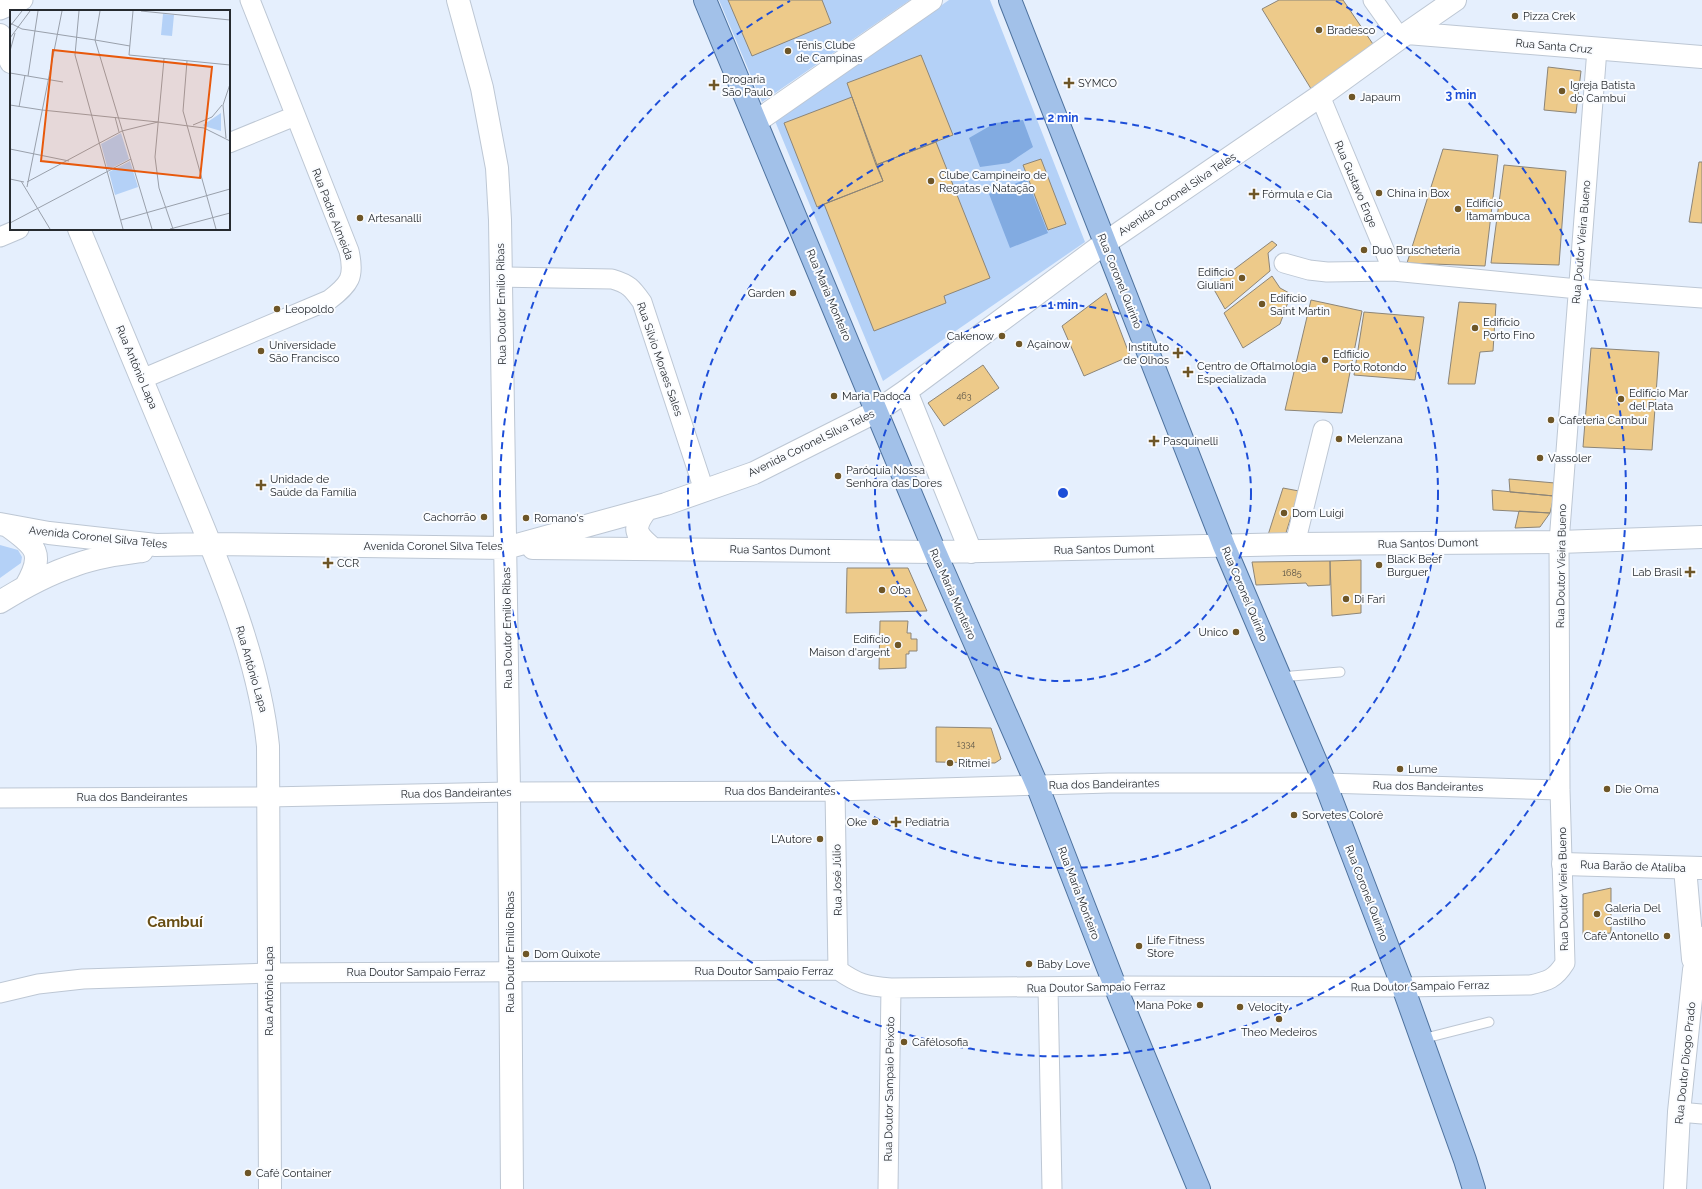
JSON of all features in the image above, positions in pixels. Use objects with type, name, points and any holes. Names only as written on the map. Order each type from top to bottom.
[{"type":"main road","name":"Rua Maria Monteiro","points":[[706,0],[935,552],[1037,785],[1115,986],[1199,1189]]},
{"type":"main road","name":"Rua Coronel Quirino","points":[[1010,0],[1224,546],[1325,783],[1403,987],[1474,1189]]},
{"type":"street","points":[[0,10],[23,0]]},
{"type":"street","name":"Rua Padre Almeida","points":[[142,379],[330,300],[344,288],[350,277],[352,266],[349,251],[250,0]]},
{"type":"street","name":"Rua Doutor Emílio Ribas","points":[[458,0],[476,63],[497,168],[500,220],[506,548],[512,1189]]},
{"type":"street","points":[[757,121],[931,0]]},
{"type":"street","points":[[1373,0],[1403,36]]},
{"type":"street","name":"Avenida Coronel Silva Teles","points":[[4,525],[56,534],[169,546],[210,544],[506,548],[646,510],[754,473],[877,411],[1105,243],[1320,96],[1455,0]]},
{"type":"street","points":[[0,35],[10,60]]},
{"type":"street","name":"Rua Santa Cruz","points":[[1403,36],[1702,57]]},
{"type":"street","name":"Rua Doutor Vieira Bueno","points":[[1565,963],[1560,790],[1559,542],[1597,50]]},
{"type":"street","name":"Rua Gustavo Enge","points":[[1320,96],[1393,271]]},
{"type":"street","points":[[230,143],[295,116]]},
{"type":"street","points":[[0,237],[17,230]]},
{"type":"street","name":"Rua Antônio Lapa","points":[[79,230],[210,544],[241,629],[259,689],[265,717],[268,746],[270,1189]]},
{"type":"street","points":[[1284,263],[1310,270],[1327,272],[1393,271],[1578,289],[1702,298]]},
{"type":"street","name":"Rua Silvio Moraes Sales","points":[[500,277],[612,279],[626,283],[635,291],[642,302],[704,490]]},
{"type":"street","points":[[906,391],[971,552]]},
{"type":"street","points":[[1295,544],[1323,430]]},
{"type":"street","points":[[646,510],[637,522],[637,529],[644,542],[652,549]]},
{"type":"street","points":[[4,525],[28,541],[34,550],[37,560],[35,570],[26,586]]},
{"type":"street","name":"Rua Santos Dumont","points":[[506,548],[971,552],[1295,544],[1559,542],[1702,537]]},
{"type":"street","points":[[0,602],[26,586],[76,564],[108,556],[169,546]]},
{"type":"street","name":"Rua dos Bandeirantes","points":[[0,798],[268,797],[509,792],[835,791],[1109,783],[1325,783],[1560,790]]},
{"type":"street","name":"Rua José Júlio","points":[[835,791],[838,970]]},
{"type":"street","name":"Rua Barão de Ataliba","points":[[1563,864],[1693,868]]},
{"type":"street","points":[[1693,868],[1694,970]]},
{"type":"street","name":"Rua Doutor Diogo Prado","points":[[1675,1189],[1679,1112],[1694,970],[1702,938]]},
{"type":"street","name":"Rua Doutor Sampaio Ferraz","points":[[0,993],[38,984],[83,978],[269,973],[838,970],[854,981],[868,986],[891,988],[1048,988],[1115,986],[1403,987],[1530,985],[1552,978],[1558,974],[1565,963]]},
{"type":"street","name":"Rua Doutor Sampaio Peixoto","points":[[888,1189],[891,988]]},
{"type":"street","points":[[1048,988],[1052,1189]]},
{"type":"street","points":[[1679,1112],[1702,1114]]},
{"type":"lane","points":[[1280,677],[1340,672]]},
{"type":"lane","points":[[1422,1039],[1489,1022]]},
{"type":"shaded area","name":"Tênis Clube de Campinas","points":[[719,0],[910,0],[762,102]]},
{"type":"shaded area","name":"Clube Campineiro de Regatas e Natação","points":[[949,0],[990,0],[1085,242],[883,381],[775,121]]},
{"type":"shaded area","points":[[1023,120],[1033,147],[1009,163],[980,167],[969,138],[995,123]]},
{"type":"shaded area","points":[[1027,179],[1048,233],[1010,248],[989,194]]},
{"type":"shaded area","points":[[0,545],[18,550],[22,557],[21,563],[0,578]]},
{"type":"building","points":[[728,0],[822,0],[831,23],[752,56]]},
{"type":"building","name":"Bradesco","points":[[1279,0],[1343,0],[1377,50],[1313,92],[1262,9]]},
{"type":"building","points":[[921,55],[953,135],[876,165],[847,83]]},
{"type":"building","name":"Igreja Batista do Cambuí","points":[[1548,67],[1581,71],[1576,113],[1544,110]]},
{"type":"building","points":[[852,97],[883,181],[817,207],[784,123]]},
{"type":"building","points":[[936,142],[990,278],[944,296],[946,303],[874,331],[824,204],[883,181],[876,165]]},
{"type":"building","name":"Edifício Itamambuca","points":[[1443,149],[1498,155],[1485,266],[1407,263]]},
{"type":"building","points":[[1041,159],[1066,224],[1048,230],[1023,165]]},
{"type":"building","points":[[1699,162],[1702,162],[1702,223],[1689,222]]},
{"type":"building","points":[[1504,165],[1566,171],[1559,265],[1491,263]]},
{"type":"building","name":"Edificio Giuliani","points":[[1272,241],[1277,245],[1268,253],[1270,271],[1225,309],[1212,286]]},
{"type":"building","name":"Edifício Saint Martin","points":[[1272,276],[1280,288],[1291,294],[1280,324],[1243,348],[1224,313]]},
{"type":"building","points":[[1106,293],[1130,356],[1084,376],[1062,326]]},
{"type":"building","name":"Edfiício Porto Rotondo","points":[[1311,300],[1362,311],[1342,413],[1285,410]]},
{"type":"building","name":"Edifício Porto Fino","points":[[1459,302],[1496,304],[1493,351],[1480,352],[1475,384],[1448,384]]},
{"type":"building","points":[[1364,312],[1424,317],[1415,380],[1354,375]]},
{"type":"building","name":"Edifício Mar del Plata","points":[[1591,348],[1659,352],[1652,450],[1583,447]]},
{"type":"building","points":[[983,365],[999,388],[944,426],[928,403]]},
{"type":"building","points":[[1509,479],[1555,483],[1554,496],[1510,492]]},
{"type":"building","name":"Dom Luigi","points":[[1283,488],[1299,491],[1285,536],[1268,535]]},
{"type":"building","points":[[1492,490],[1554,496],[1550,513],[1493,510]]},
{"type":"building","points":[[1519,511],[1550,513],[1540,527],[1515,528]]},
{"type":"building","name":"Di Fari","points":[[1361,560],[1361,613],[1332,616],[1330,561]]},
{"type":"building","points":[[1330,561],[1330,585],[1308,586],[1306,583],[1256,585],[1252,562]]},
{"type":"building","name":"Oba","points":[[847,568],[908,568],[927,611],[846,613]]},
{"type":"building","name":"Edifício Maison d'argent","points":[[880,621],[908,621],[907,633],[911,633],[911,639],[917,639],[917,651],[909,651],[909,654],[906,654],[906,668],[879,669]]},
{"type":"building","points":[[936,727],[991,728],[1001,759],[995,763],[936,762]]},
{"type":"building","name":"Galeria Del Castilho","points":[[1611,888],[1611,933],[1583,935],[1583,894]]},
{"type":"place","name":"Pizza Crek","points":[[1515,16]]},
{"type":"place","name":"Bradesco","points":[[1319,30]]},
{"type":"place","name":"Tênis Clube de Campinas","points":[[788,51]]},
{"type":"place","name":"SYMCO","points":[[1069,83]]},
{"type":"place","name":"Drogaria São Paulo","points":[[714,85]]},
{"type":"place","name":"Igreja Batista do Cambuí","points":[[1562,91]]},
{"type":"place","name":"Japaum","points":[[1352,97]]},
{"type":"place","name":"Clube Campineiro de Regatas e Natação","points":[[931,181]]},
{"type":"place","name":"China in Box","points":[[1379,193]]},
{"type":"place","name":"Fórmula e Cia","points":[[1254,194]]},
{"type":"place","name":"Edifício Itamambuca","points":[[1458,209]]},
{"type":"place","name":"Artesanalli","points":[[360,218]]},
{"type":"place","name":"Duo Bruscheteria","points":[[1364,250]]},
{"type":"place","name":"Edificio Giuliani","points":[[1242,278]]},
{"type":"place","name":"Garden","points":[[793,293]]},
{"type":"place","name":"Edifício Saint Martin","points":[[1262,304]]},
{"type":"place","name":"Leopoldo","points":[[277,309]]},
{"type":"place","name":"Edifício Porto Fino","points":[[1475,328]]},
{"type":"place","name":"Cakenow","points":[[1002,336]]},
{"type":"place","name":"Açaínow","points":[[1019,344]]},
{"type":"place","name":"Universidade São Francisco","points":[[261,351]]},
{"type":"place","name":"Instituto de Olhos","points":[[1178,353]]},
{"type":"place","name":"Edfiício Porto Rotondo","points":[[1325,360]]},
{"type":"place","name":"Centro de Oftalmologia Especializada","points":[[1188,372]]},
{"type":"place","name":"Maria Padoca","points":[[834,396]]},
{"type":"place","name":"Edifício Mar del Plata","points":[[1621,399]]},
{"type":"place","name":"Cafeteria Cambuí","points":[[1551,420]]},
{"type":"place","name":"Melenzana","points":[[1339,439]]},
{"type":"place","name":"Pasquinelli","points":[[1154,441]]},
{"type":"place","name":"Vassoler","points":[[1540,458]]},
{"type":"place","name":"Paróquia Nossa Senhora das Dores","points":[[838,476]]},
{"type":"place","name":"Unidade de Saúde da Família","points":[[261,485]]},
{"type":"place","name":"Dom Luigi","points":[[1284,513]]},
{"type":"place","name":"Cachorrão","points":[[484,517]]},
{"type":"place","name":"Romano's","points":[[526,518]]},
{"type":"place","name":"CCR","points":[[328,563]]},
{"type":"place","name":"Black Beef Burguer","points":[[1379,565]]},
{"type":"place","name":"Lab Brasil","points":[[1690,572]]},
{"type":"place","name":"Oba","points":[[882,590]]},
{"type":"place","name":"Di Fari","points":[[1346,599]]},
{"type":"place","name":"Unico","points":[[1236,632]]},
{"type":"place","name":"Edifício Maison d'argent","points":[[898,645]]},
{"type":"place","name":"Ritmei","points":[[950,763]]},
{"type":"place","name":"Lume","points":[[1400,769]]},
{"type":"place","name":"Die Oma","points":[[1607,789]]},
{"type":"place","name":"Sorvetes Colorê","points":[[1294,815]]},
{"type":"place","name":"Oke","points":[[875,822]]},
{"type":"place","name":"Pediatria","points":[[896,822]]},
{"type":"place","name":"L'Autore","points":[[820,839]]},
{"type":"place","name":"Galeria Del Castilho","points":[[1597,914]]},
{"type":"place","name":"Café Antonello","points":[[1667,936]]},
{"type":"place","name":"Life Fitness Store","points":[[1139,946]]},
{"type":"place","name":"Dom Quixote","points":[[526,954]]},
{"type":"place","name":"Baby Love","points":[[1029,964]]},
{"type":"place","name":"Mana Poke","points":[[1200,1005]]},
{"type":"place","name":"Velocity","points":[[1240,1007]]},
{"type":"place","name":"Theo Medeiros","points":[[1279,1019]]},
{"type":"place","name":"Cafélosofia","points":[[904,1042]]},
{"type":"place","name":"Café Container","points":[[248,1173]]},
{"type":"district","name":"Cambuí","points":[[175,922]]}]
